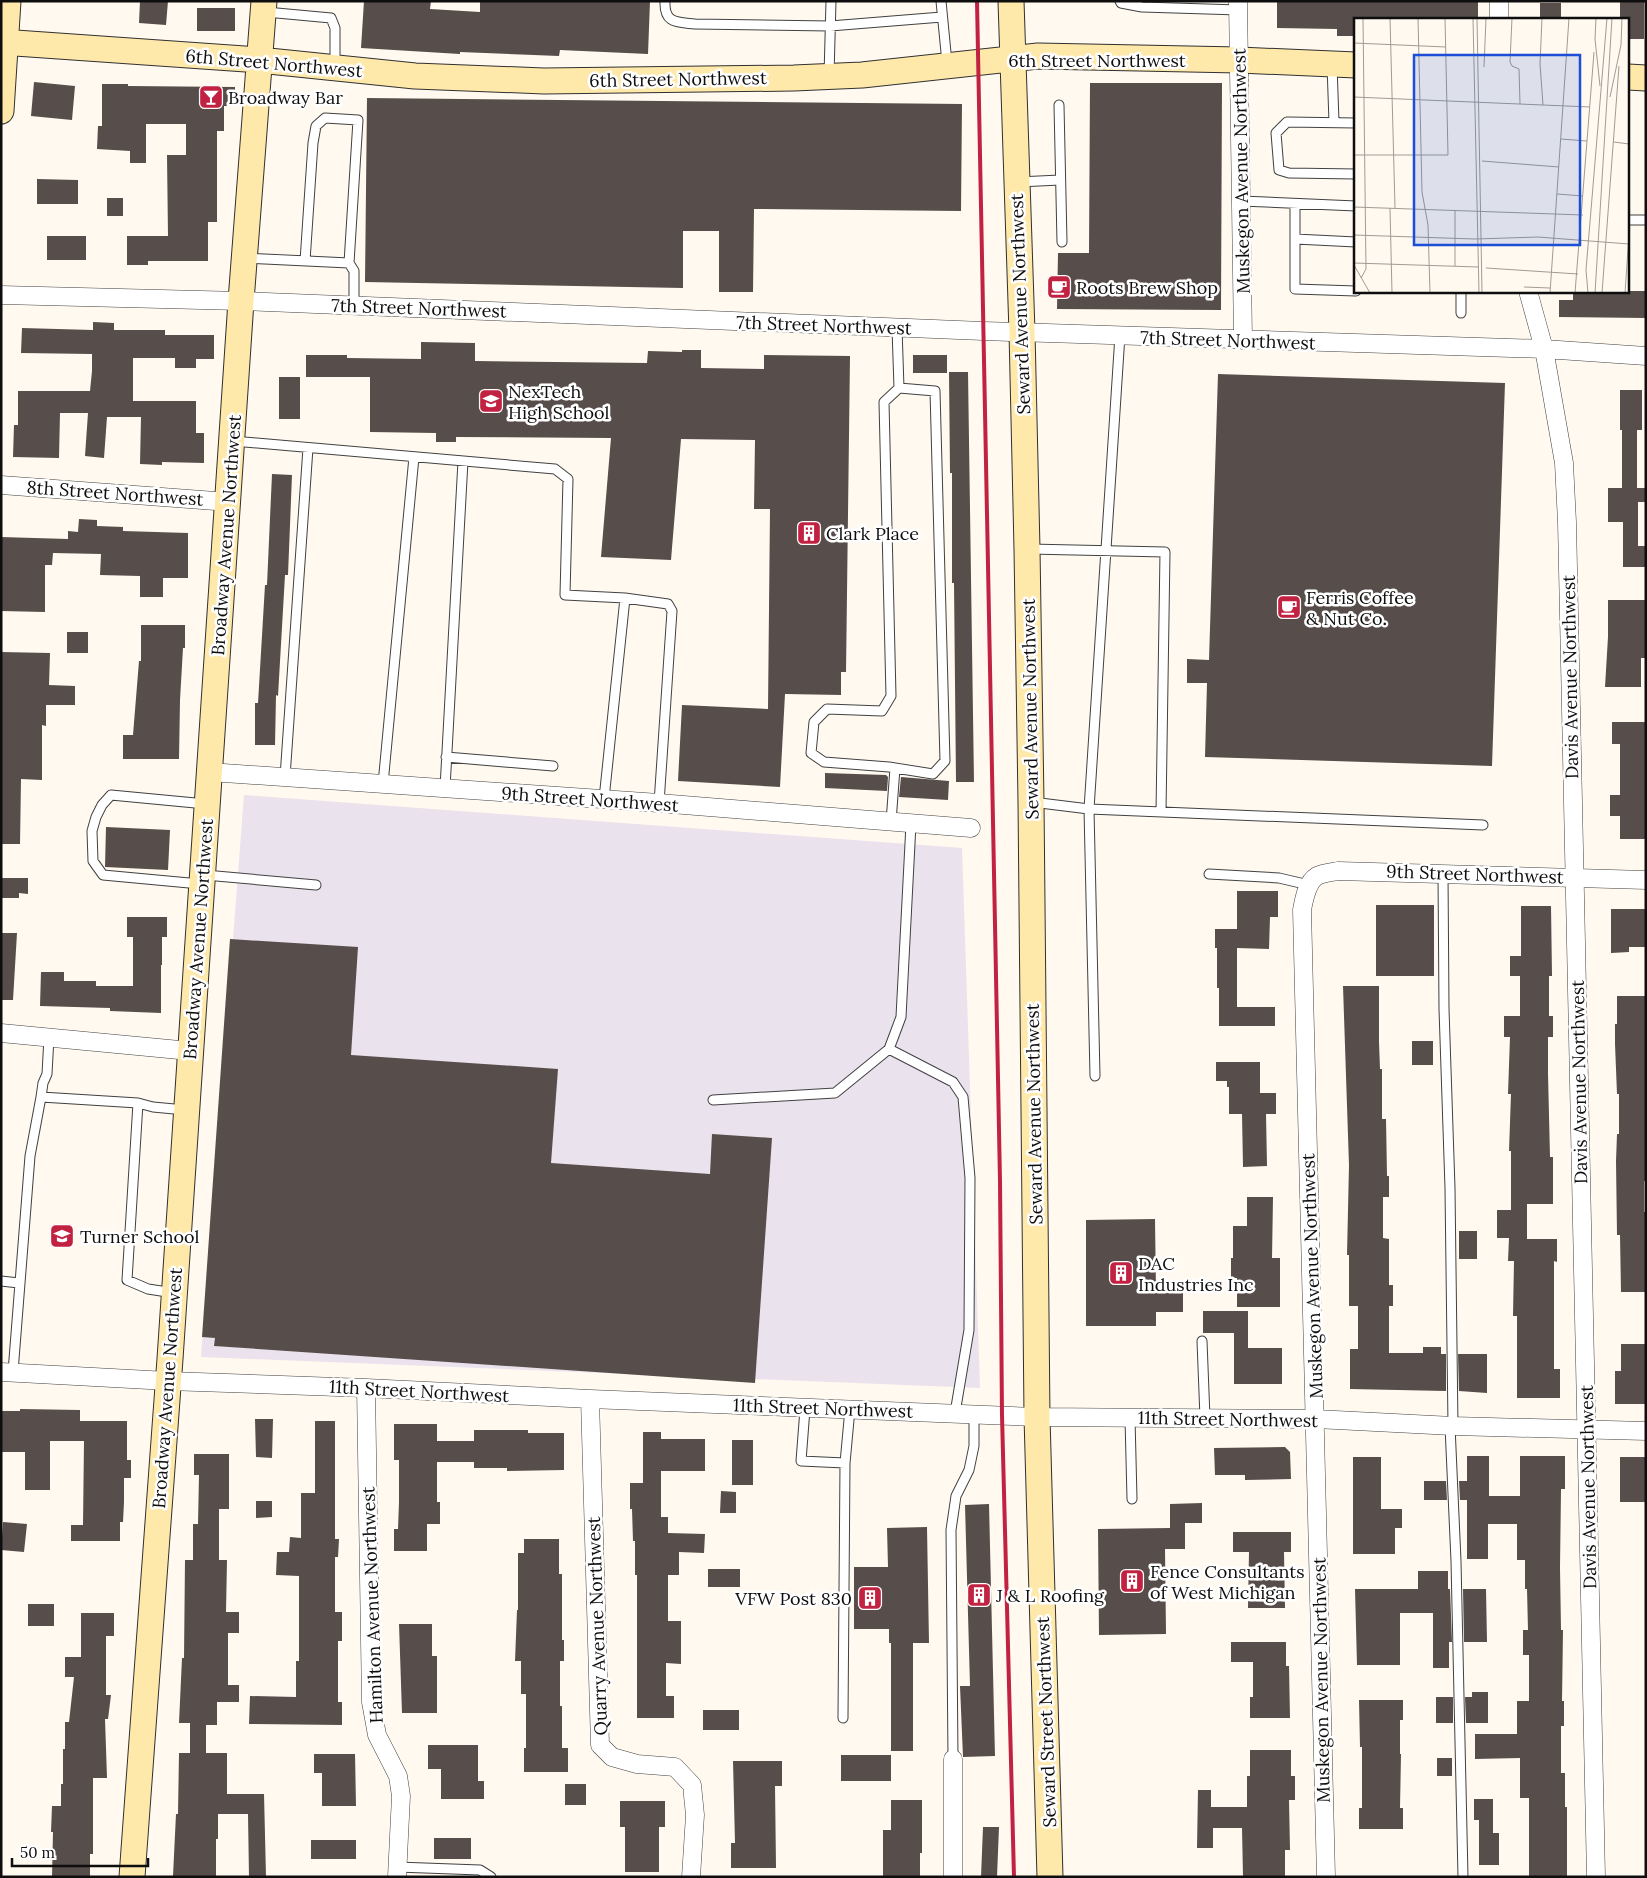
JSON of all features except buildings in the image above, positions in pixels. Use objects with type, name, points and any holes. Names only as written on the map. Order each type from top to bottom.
[{"type":"street","points":[[1,111],[3,42],[8,1]]},
{"type":"street","name":"Seward Avenue Northwest","points":[[1011,1],[1022,332],[1032,802],[1037,1417]]},
{"type":"street","points":[[1499,1],[1499,18]]},
{"type":"street","name":"Muskegon Avenue Northwest","points":[[1238,6],[1243,340]]},
{"type":"street","name":"Broadway Avenue Northwest","points":[[132,1877],[229,502],[244,258],[264,7]]},
{"type":"street","name":"6th Street Northwest","points":[[3,42],[259,60],[415,76],[544,81],[794,78],[947,66],[1038,56],[1240,60],[1344,65]]},
{"type":"street","points":[[1630,77],[1646,78]]},
{"type":"street","name":"Davis Avenue Northwest","points":[[1528,292],[1544,349],[1564,463],[1596,1877]]},
{"type":"street","name":"7th Street Northwest","points":[[1,295],[241,301],[897,328],[1544,349],[1646,356]]},
{"type":"street","name":"8th Street Northwest","points":[[1,485],[229,502]]},
{"type":"street","name":"9th Street Northwest","points":[[209,772],[659,803],[972,828]]},
{"type":"street","name":"9th Street Northwest","points":[[1309,885],[1317,876],[1338,871],[1646,880]]},
{"type":"street","name":"Muskegon Avenue Northwest","points":[[1309,885],[1302,910],[1326,1877]]},
{"type":"street","points":[[1,1033],[190,1051]]},
{"type":"street","name":"11th Street Northwest","points":[[7,1372],[168,1381],[366,1388],[805,1409],[850,1409],[1037,1417],[1316,1420],[1646,1431]]},
{"type":"street","name":"Hamilton Avenue Northwest","points":[[366,1388],[371,1702],[377,1735],[398,1776],[401,1796],[397,1872]]},
{"type":"street","name":"Quarry Avenue Northwest","points":[[590,1399],[600,1745],[612,1757],[637,1764],[676,1767],[692,1785],[695,1815],[691,1877]]},
{"type":"street","name":"Seward Street Northwest","points":[[1037,1417],[1050,1877]]},
{"type":"street","points":[[953,1759],[953,1877]]},
{"type":"lane","points":[[665,1],[666,15],[675,22],[695,24],[830,26],[942,17]]},
{"type":"lane","points":[[829,76],[830,1]]},
{"type":"lane","points":[[941,1],[947,66]]},
{"type":"lane","points":[[1120,1],[1122,4],[1142,7],[1238,6]]},
{"type":"lane","points":[[264,7],[331,18],[335,28],[335,68]]},
{"type":"lane","points":[[1334,122],[1344,65]]},
{"type":"lane","points":[[1060,105],[1062,242]]},
{"type":"lane","points":[[305,261],[313,143],[316,126],[325,118],[358,120],[349,263],[354,271],[354,306]]},
{"type":"lane","points":[[1354,123],[1286,122],[1276,133],[1278,170],[1288,173],[1354,174]]},
{"type":"lane","points":[[1017,182],[1060,180]]},
{"type":"lane","points":[[1242,201],[1354,206]]},
{"type":"lane","points":[[1295,204],[1296,289],[1354,291]]},
{"type":"lane","points":[[1630,220],[1646,220]]},
{"type":"lane","points":[[1296,239],[1354,242]]},
{"type":"lane","points":[[244,258],[349,263]]},
{"type":"lane","points":[[1461,292],[1461,313]]},
{"type":"lane","points":[[897,328],[899,388]]},
{"type":"lane","points":[[1095,1076],[1089,809],[1120,335]]},
{"type":"lane","points":[[899,388],[936,390],[945,761],[933,774],[895,768],[824,762],[812,753],[814,722],[827,709],[882,711],[891,696],[884,402],[899,388]]},
{"type":"lane","points":[[232,441],[555,469],[568,479],[565,595],[625,598],[668,604],[672,611],[659,803]]},
{"type":"lane","points":[[285,777],[308,448]]},
{"type":"lane","points":[[383,784],[414,457]]},
{"type":"lane","points":[[445,788],[463,461]]},
{"type":"lane","points":[[1027,549],[1165,552],[1161,812]]},
{"type":"lane","points":[[604,799],[625,598]]},
{"type":"lane","points":[[446,757],[553,766]]},
{"type":"lane","points":[[891,822],[895,768]]},
{"type":"lane","points":[[207,804],[111,795],[102,805],[92,831],[93,861],[103,875],[316,885]]},
{"type":"lane","points":[[1032,802],[1089,809],[1483,825]]},
{"type":"lane","points":[[713,1100],[835,1093],[890,1049],[901,1017],[911,824]]},
{"type":"lane","points":[[1209,874],[1278,878],[1309,885]]},
{"type":"lane","points":[[1442,874],[1450,1188],[1452,1426],[1463,1877]]},
{"type":"lane","points":[[7,1372],[19,1283],[30,1156],[43,1083],[47,1074],[49,1037]]},
{"type":"lane","points":[[890,1049],[953,1082],[963,1097],[970,1178],[969,1330],[955,1413]]},
{"type":"lane","points":[[41,1097],[138,1103],[153,1107],[186,1110]]},
{"type":"lane","points":[[138,1103],[127,1280],[148,1289],[174,1293]]},
{"type":"lane","points":[[1,1281],[19,1283]]},
{"type":"lane","points":[[1202,1341],[1204,1418]]},
{"type":"lane","points":[[805,1409],[802,1461],[846,1463]]},
{"type":"lane","points":[[843,1718],[846,1463],[850,1409]]},
{"type":"lane","points":[[953,1759],[951,1530],[956,1496],[970,1470],[974,1446],[974,1414]]},
{"type":"lane","points":[[1130,1418],[1132,1499]]},
{"type":"lane","points":[[397,1872],[480,1870],[491,1877]]},
{"type":"shaded area","points":[[244,795],[962,848],[980,1388],[201,1357]]},
{"type":"railway","points":[[977,1],[1000,1181],[1002,1415],[1014,1877]]},
{"type":"place","name":"Broadway Bar","points":[[211,97]]},
{"type":"place","name":"Roots Brew Shop","points":[[1059,287]]},
{"type":"place","name":"NexTech High School","points":[[491,401]]},
{"type":"place","name":"Clark Place","points":[[809,533]]},
{"type":"place","name":"Ferris Coffee & Nut Co.","points":[[1289,607]]},
{"type":"place","name":"Turner School","points":[[62,1236]]},
{"type":"place","name":"DAC Industries Inc","points":[[1121,1273]]},
{"type":"place","name":"Fence Consultants of West Michigan","points":[[1132,1581]]},
{"type":"place","name":"J & L Roofing","points":[[979,1595]]},
{"type":"place","name":"VFW Post 830","points":[[870,1598]]}]
